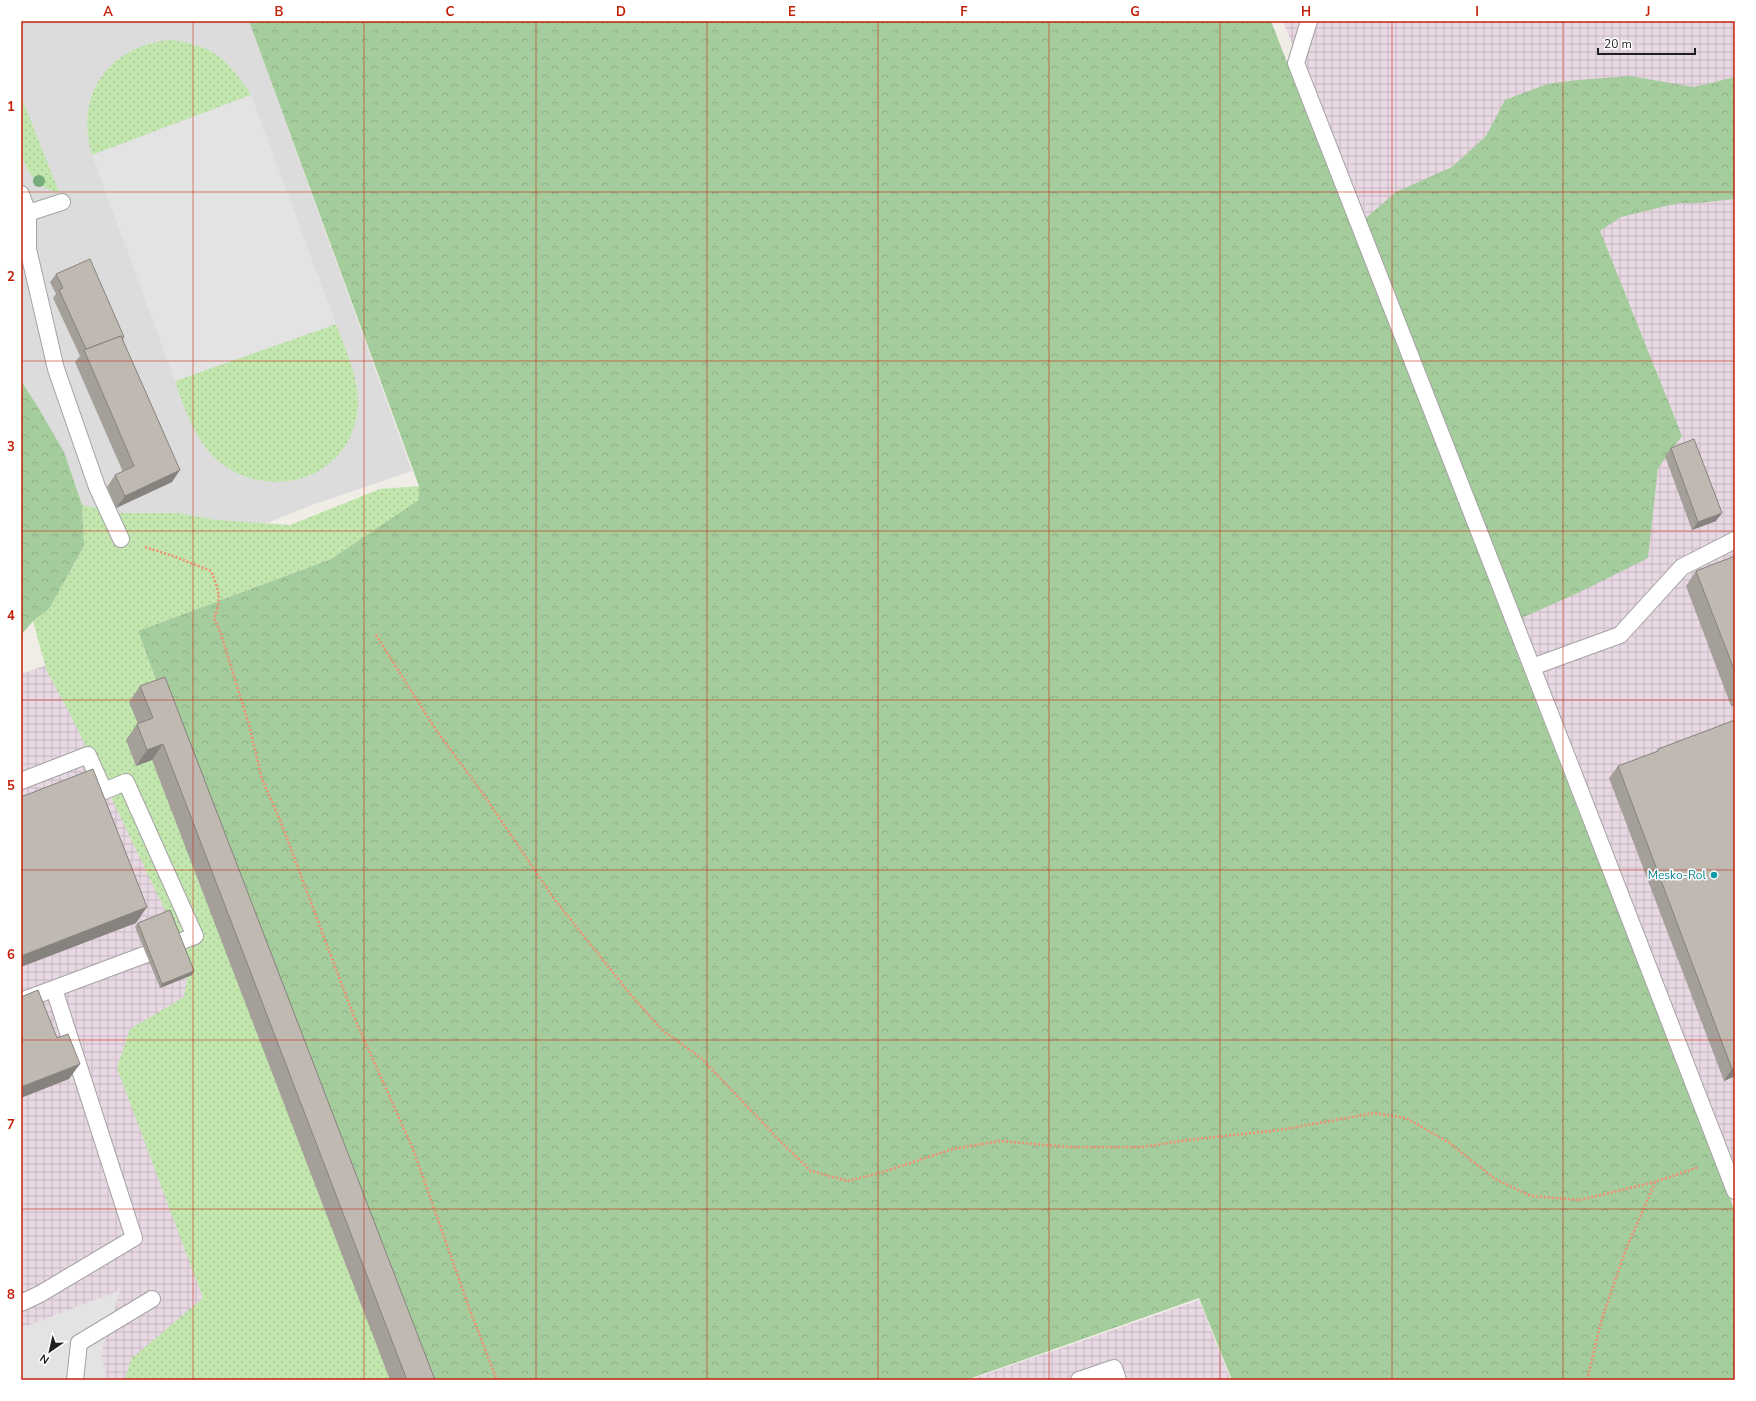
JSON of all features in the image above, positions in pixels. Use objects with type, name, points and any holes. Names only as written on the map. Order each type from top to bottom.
[{"type":"lane","points":[[1309,21],[1296,63],[1722,1159],[1734,1184]]},
{"type":"lane","points":[[21,194],[28,213],[28,249],[56,369],[97,487],[121,539]]},
{"type":"lane","points":[[28,213],[62,202]]},
{"type":"lane","points":[[1532,667],[1620,635],[1682,567],[1735,540]]},
{"type":"lane","points":[[21,781],[88,755],[104,791],[126,782],[195,936],[21,1001]]},
{"type":"lane","points":[[21,1303],[40,1294],[134,1238],[54,989]]},
{"type":"lane","points":[[75,1380],[79,1343],[152,1299]]},
{"type":"lane","points":[[1079,1380],[1114,1368],[1118,1380]]},
{"type":"path","points":[[121,539],[174,556],[211,571],[219,591],[218,608],[214,618],[221,634],[249,726],[262,779],[280,820],[354,1017],[413,1149],[471,1313],[497,1380]]},
{"type":"path","points":[[376,635],[436,730],[484,795],[555,900],[631,995],[662,1030],[701,1058],[783,1144],[811,1171],[848,1181],[883,1172],[953,1149],[1000,1141],[1069,1147],[1142,1147],[1188,1140],[1280,1130],[1374,1113],[1406,1118],[1450,1143],[1495,1179],[1531,1196],[1580,1200],[1655,1182],[1722,1159]]},
{"type":"path","points":[[1587,1380],[1602,1318],[1626,1249],[1655,1182]]},
{"type":"shaded area","points":[[21,21],[249,21],[412,471],[312,505],[182,557],[63,611],[50,603],[21,613]]},
{"type":"shaded area","points":[[1283,21],[1735,21],[1735,1172]]},
{"type":"shaded area","points":[[251,95],[336,324],[175,381],[92,155]]},
{"type":"shaded area","points":[[137,632],[411,1380],[21,1380],[21,674]]},
{"type":"shaded area","points":[[120,1290],[101,1354],[107,1380],[21,1380],[21,1328]]},
{"type":"shaded area","points":[[1199,1300],[1231,1380],[969,1380]]},
{"type":"green space","points":[[249,21],[1271,21],[1352,230],[1396,192],[1452,167],[1486,136],[1505,100],[1547,84],[1578,80],[1630,76],[1694,87],[1735,77],[1735,199],[1698,203],[1679,203],[1621,217],[1600,231],[1682,436],[1658,468],[1648,558],[1582,591],[1506,625],[1735,1211],[1735,1380],[1232,1380],[1199,1298],[966,1380],[412,1380],[138,631],[331,559],[419,500],[419,486]]},
{"type":"green space","points":[[169,40],[197,46],[218,56],[234,72],[251,95],[92,155],[88,133],[88,113],[92,94],[101,78],[113,64],[129,52],[147,44]]},
{"type":"green space","points":[[21,96],[59,192],[45,188],[39,183],[26,166],[23,159],[20,139]]},
{"type":"green space","points":[[336,324],[356,382],[358,402],[353,428],[342,450],[326,466],[306,477],[283,482],[259,480],[236,473],[215,458],[207,450],[195,432],[175,381]]},
{"type":"green space","points":[[21,381],[64,452],[82,505],[84,546],[49,609],[33,621],[21,635]]},
{"type":"green space","points":[[419,486],[420,500],[331,559],[138,631],[412,1380],[125,1380],[131,1359],[203,1298],[117,1068],[130,1029],[184,997],[190,963],[102,778],[47,672],[33,621],[49,609],[84,547],[82,505],[119,513],[177,513],[216,520],[290,525],[380,489]]},
{"type":"building","points":[[90,259],[124,337],[122,338],[121,336],[86,349],[59,290],[63,288],[56,274]]},
{"type":"building","points":[[121,336],[180,470],[125,496],[115,475],[134,466],[84,350]]},
{"type":"building","points":[[1694,439],[1722,513],[1698,522],[1671,448]]},
{"type":"building","points":[[1735,556],[1735,672],[1696,571]]},
{"type":"building","points":[[165,677],[435,1380],[407,1380],[163,744],[147,750],[137,724],[153,718],[140,686]]},
{"type":"building","points":[[1735,720],[1735,1068],[1732,1069],[1618,766]]},
{"type":"building","points":[[93,769],[147,907],[21,956],[21,797]]},
{"type":"building","points":[[170,910],[194,971],[162,984],[138,923]]},
{"type":"building","points":[[38,990],[57,1038],[68,1034],[80,1064],[21,1087],[21,997]]},
{"type":"place","name":"Mesko-Rol","points":[[1714,875]]}]
